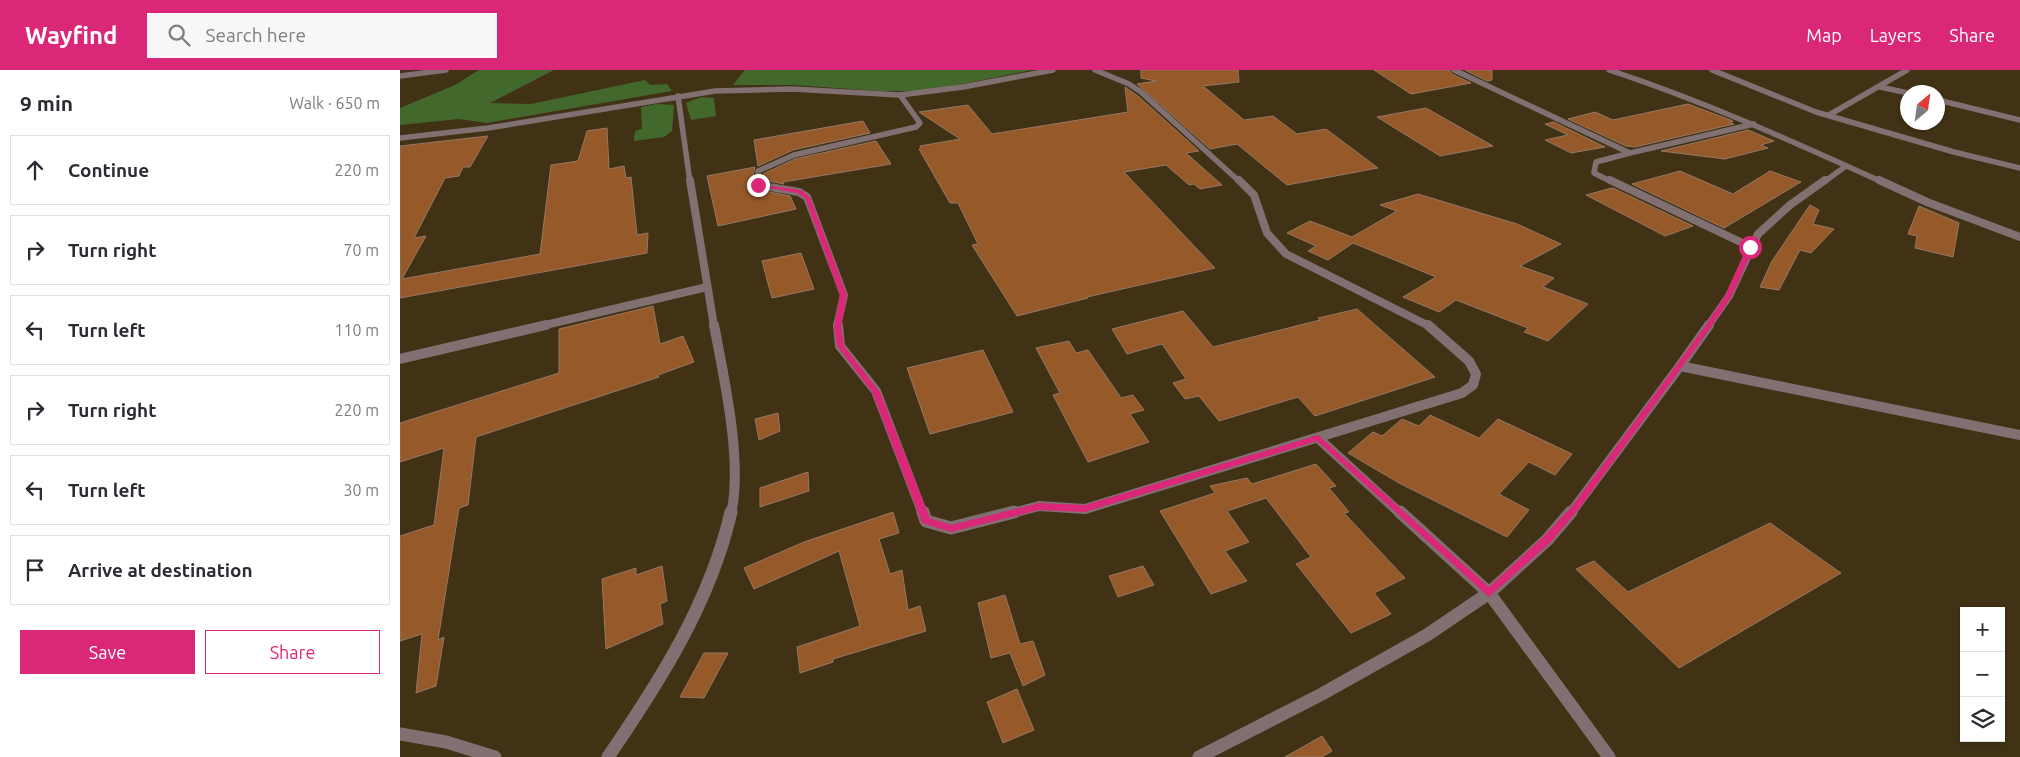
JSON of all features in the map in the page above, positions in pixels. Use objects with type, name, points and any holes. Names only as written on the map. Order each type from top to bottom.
[{"type":"street","points":[[400,76],[446,70]]},
{"type":"street","points":[[400,138],[488,128],[715,91],[760,88],[900,95],[963,88],[1053,70]]},
{"type":"street","points":[[900,95],[920,123],[916,127],[872,140],[787,158],[758,171],[758,185],[799,192],[807,197],[844,295],[837,327],[840,346],[876,392],[926,520],[951,528],[1039,506],[1085,509],[1462,394],[1473,385],[1476,374],[1470,361],[1427,324],[1286,254],[1267,233],[1254,195],[1208,150],[1135,88],[1095,70]]},
{"type":"street","points":[[1454,70],[1630,153]]},
{"type":"street","points":[[1609,70],[1667,89],[1754,124],[1927,202],[2020,237]]},
{"type":"street","points":[[1712,70],[1788,102],[1954,152],[2020,168]]},
{"type":"street","points":[[1831,114],[1907,70]]},
{"type":"street","points":[[1880,87],[1900,92]]},
{"type":"street","points":[[608,757],[636,717],[695,618],[719,559],[734,500],[734,466],[729,412],[707,286],[678,96]]},
{"type":"street","points":[[1945,102],[2020,120]]},
{"type":"street","points":[[1750,247],[1594,173],[1596,162],[1754,124]]},
{"type":"street","points":[[1199,757],[1322,694],[1418,640],[1489,593],[1547,540],[1576,507],[1729,296],[1750,247],[1758,234],[1775,217],[1846,166]]},
{"type":"street","points":[[400,359],[707,286]]},
{"type":"street","points":[[1680,366],[2020,435]]},
{"type":"street","points":[[1318,438],[1489,593],[1609,757]]},
{"type":"street","points":[[400,734],[446,742],[495,757]]},
{"type":"green space","points":[[479,70],[554,70],[490,103],[531,104],[645,80],[650,85],[667,84],[672,91],[487,123],[459,119],[400,125],[400,108],[455,85]]},
{"type":"green space","points":[[745,70],[1032,70],[928,91],[881,91],[793,85],[733,85]]},
{"type":"green space","points":[[701,97],[714,98],[716,116],[691,120],[686,103]]},
{"type":"green space","points":[[657,104],[674,105],[672,131],[664,137],[634,141],[635,131],[642,129],[641,107]]},
{"type":"building","points":[[1141,70],[1238,70],[1239,82],[1203,86],[1244,120],[1273,116],[1297,134],[1326,129],[1378,168],[1287,185],[1237,144],[1210,149],[1137,84],[1156,81],[1141,78]]},
{"type":"building","points":[[1374,70],[1449,70],[1452,74],[1471,83],[1411,94]]},
{"type":"building","points":[[1465,70],[1492,70],[1492,80],[1487,81]]},
{"type":"building","points":[[1125,87],[1138,96],[1199,151],[1186,153],[1222,185],[1200,189],[1194,184],[1189,185],[1166,165],[1124,172],[1215,268],[1087,297],[1017,316],[972,245],[978,244],[958,203],[950,203],[919,149],[921,148],[920,146],[960,139],[919,112],[968,105],[992,134],[1128,112]]},
{"type":"building","points":[[1688,104],[1733,121],[1729,122],[1734,124],[1635,147],[1626,146],[1568,119],[1595,112],[1613,120]]},
{"type":"building","points":[[1426,108],[1493,146],[1440,156],[1377,117]]},
{"type":"building","points":[[863,121],[870,133],[793,150],[758,166],[754,140]]},
{"type":"building","points":[[1554,122],[1605,147],[1571,153],[1545,140],[1568,135],[1545,124]]},
{"type":"building","points":[[607,128],[609,169],[624,166],[626,178],[631,177],[637,235],[648,233],[647,253],[400,298],[400,146],[488,136],[470,167],[463,167],[459,176],[445,178],[414,238],[426,236],[402,279],[540,254],[551,165],[578,161],[587,131]]},
{"type":"building","points":[[1748,130],[1774,141],[1761,145],[1768,148],[1725,159],[1661,151]]},
{"type":"building","points":[[876,141],[891,164],[783,182],[784,184],[764,180],[763,174],[795,159]]},
{"type":"building","points":[[755,167],[752,180],[754,189],[790,196],[796,209],[718,226],[707,176]]},
{"type":"building","points":[[1680,171],[1733,194],[1770,171],[1801,182],[1724,228],[1632,184]]},
{"type":"building","points":[[1612,188],[1693,226],[1665,236],[1586,195]]},
{"type":"building","points":[[1418,194],[1517,224],[1561,244],[1520,266],[1554,278],[1543,287],[1588,304],[1548,341],[1524,332],[1528,328],[1456,300],[1439,312],[1403,297],[1436,277],[1353,243],[1328,260],[1308,251],[1316,246],[1287,233],[1310,221],[1352,237],[1397,211],[1380,205]]},
{"type":"building","points":[[1810,205],[1819,210],[1813,224],[1834,229],[1811,253],[1800,250],[1779,290],[1760,287],[1772,261]]},
{"type":"building","points":[[1919,206],[1959,223],[1953,257],[1915,248],[1917,236],[1908,234]]},
{"type":"building","points":[[801,253],[814,289],[772,298],[762,261]]},
{"type":"building","points":[[653,306],[660,344],[683,336],[694,362],[658,375],[659,377],[476,437],[468,505],[459,508],[438,640],[444,637],[436,686],[416,693],[422,634],[400,641],[400,536],[434,525],[444,448],[400,462],[400,423],[559,373],[559,329]]},
{"type":"building","points":[[1357,309],[1435,377],[1315,416],[1298,397],[1219,421],[1199,396],[1185,399],[1173,383],[1186,379],[1162,344],[1127,354],[1112,329],[1183,311],[1213,347]]},
{"type":"building","points":[[1069,341],[1076,353],[1088,350],[1121,398],[1133,395],[1144,410],[1130,414],[1149,442],[1088,462],[1053,395],[1060,393],[1036,348]]},
{"type":"building","points":[[983,350],[1013,412],[930,434],[907,368]]},
{"type":"building","points":[[778,413],[780,431],[759,440],[755,419]]},
{"type":"building","points":[[1430,415],[1479,438],[1498,419],[1572,454],[1555,475],[1529,462],[1499,494],[1529,510],[1507,537],[1399,483],[1348,453],[1373,432],[1382,436],[1402,419],[1419,426]]},
{"type":"building","points":[[1316,464],[1336,486],[1329,488],[1349,512],[1344,513],[1405,578],[1374,593],[1391,614],[1351,633],[1296,564],[1311,557],[1266,498],[1227,511],[1249,542],[1225,551],[1247,581],[1211,594],[1160,511],[1215,493],[1210,486],[1247,478],[1252,484]]},
{"type":"building","points":[[808,472],[809,491],[760,507],[760,488]]},
{"type":"building","points":[[893,512],[899,533],[879,539],[890,574],[902,570],[908,610],[920,606],[926,631],[833,659],[833,662],[800,673],[797,647],[860,626],[839,551],[754,589],[744,568],[804,542]]},
{"type":"building","points":[[1770,523],[1841,573],[1679,668],[1576,569],[1594,561],[1628,592]]},
{"type":"building","points":[[662,566],[667,601],[660,604],[663,624],[606,649],[602,579],[636,568],[636,575]]},
{"type":"building","points":[[1143,566],[1154,585],[1118,597],[1109,576]]},
{"type":"building","points":[[1005,595],[1020,644],[1033,641],[1045,675],[1023,686],[1010,653],[991,658],[978,603]]},
{"type":"building","points":[[704,653],[728,653],[704,698],[680,697]]},
{"type":"building","points":[[1017,689],[1034,730],[1003,743],[987,702]]},
{"type":"building","points":[[1322,736],[1332,751],[1322,757],[1285,757]]},
{"type":"route","points":[[758,185],[799,192],[807,197],[844,295],[837,327],[840,346],[876,392],[926,520],[951,528],[1039,506],[1085,509],[1318,438],[1472,580],[1489,593],[1547,540],[1576,507],[1729,296],[1750,247]]}]
